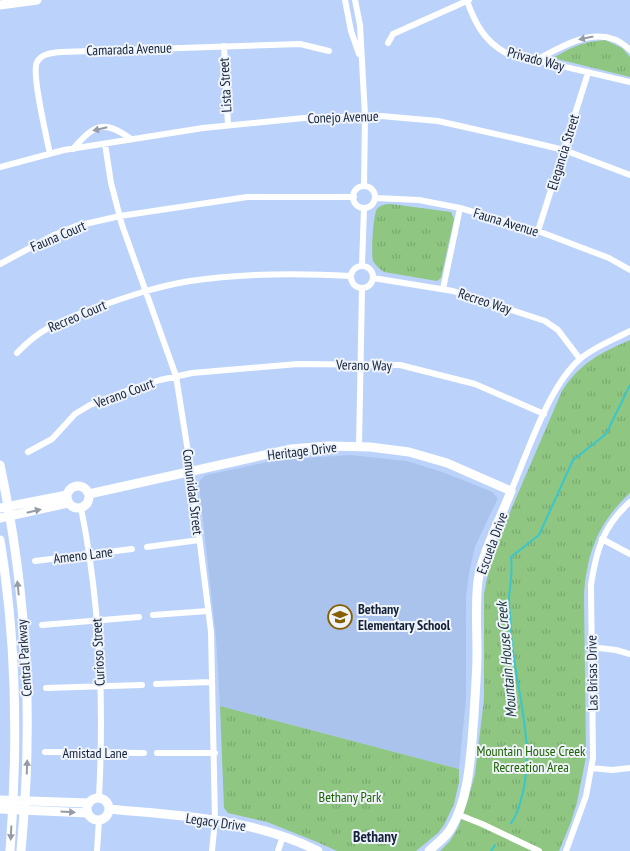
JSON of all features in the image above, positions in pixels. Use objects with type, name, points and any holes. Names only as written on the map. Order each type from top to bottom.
[{"type":"street","points":[[0,5],[36,0]]},
{"type":"street","points":[[345,0],[351,31],[361,60]]},
{"type":"street","points":[[355,0],[360,25],[366,116],[364,186]]},
{"type":"street","points":[[388,43],[393,34],[468,1]]},
{"type":"street","name":"Privado Way","points":[[468,1],[476,24],[495,47],[536,61],[630,82]]},
{"type":"street","points":[[536,61],[566,44],[594,36],[608,36],[624,44],[630,50]]},
{"type":"street","name":"Camarada Avenue","points":[[50,154],[36,82],[35,67],[37,61],[43,56],[52,53],[300,44],[329,51]]},
{"type":"street","name":"Lista Street","points":[[224,46],[228,125]]},
{"type":"street","name":"Elegancia Street","points":[[538,231],[588,72]]},
{"type":"street","name":"Conejo Avenue","points":[[0,167],[74,149],[203,128],[304,118],[366,116],[438,120],[564,150],[630,175]]},
{"type":"street","points":[[74,149],[88,133],[100,127],[116,129],[132,139]]},
{"type":"street","name":"Comunidad Street","points":[[105,144],[111,183],[120,216],[144,291],[176,376],[191,471],[210,632],[215,820],[212,851]]},
{"type":"street","points":[[364,186],[374,191],[375,198],[373,204],[364,208],[356,203],[354,197],[358,188],[364,186]]},
{"type":"street","points":[[120,216],[247,197],[354,197]]},
{"type":"street","name":"Fauna Avenue","points":[[375,198],[419,200],[460,208],[538,231],[609,258],[630,270]]},
{"type":"street","points":[[362,266],[364,208]]},
{"type":"street","points":[[443,289],[460,208]]},
{"type":"street","name":"Fauna Court","points":[[0,264],[61,232],[76,226],[120,216]]},
{"type":"street","points":[[362,266],[369,268],[373,278],[368,287],[362,288],[355,286],[351,276],[353,270],[362,266]]},
{"type":"street","points":[[144,291],[190,281],[245,276],[293,273],[351,276]]},
{"type":"street","name":"Recreo Way","points":[[373,278],[453,290],[545,321],[558,330],[580,359]]},
{"type":"street","points":[[359,446],[362,288]]},
{"type":"street","name":"Recreo Court","points":[[17,353],[29,340],[54,323],[144,291]]},
{"type":"street","name":"Escuela Drive","points":[[428,851],[451,828],[467,781],[477,656],[476,601],[478,579],[511,491],[544,414],[558,386],[569,370],[591,351],[630,331]]},
{"type":"street","name":"Verano Way","points":[[176,376],[298,364],[400,365],[475,384],[544,414]]},
{"type":"street","name":"Verano Court","points":[[28,452],[52,439],[76,414],[90,405],[134,388],[176,376]]},
{"type":"street","name":"Heritage Drive","points":[[4,512],[68,499],[70,488],[77,485],[84,487],[89,494],[292,449],[328,446],[359,446],[409,452],[447,463],[511,491]]},
{"type":"street","name":"Central Parkway","points":[[0,465],[4,512],[16,563],[25,654],[27,736],[25,805],[21,851]]},
{"type":"street","points":[[68,499],[73,507],[81,508],[87,504],[89,494]]},
{"type":"street","name":"Las Brisas Drive","points":[[566,851],[586,796],[592,758],[591,585],[594,563],[602,539],[611,523],[630,502]]},
{"type":"street","name":"Curioso Street","points":[[81,508],[89,554],[96,620],[100,686],[101,753],[99,797]]},
{"type":"street","points":[[602,539],[630,554]]},
{"type":"street","name":"Central Parkway","points":[[0,540],[13,655],[15,744],[10,851]]},
{"type":"street","points":[[147,547],[199,540]]},
{"type":"street","name":"Ameno Lane","points":[[34,561],[132,548]]},
{"type":"street","points":[[153,615],[208,611]]},
{"type":"street","points":[[42,625],[139,617]]},
{"type":"street","points":[[591,646],[630,654]]},
{"type":"street","points":[[156,684],[212,682]]},
{"type":"street","points":[[46,688],[142,685]]},
{"type":"street","name":"Amistad Lane","points":[[45,752],[144,753]]},
{"type":"street","points":[[157,753],[214,753]]},
{"type":"street","points":[[591,768],[612,770],[630,768]]},
{"type":"street","points":[[0,809],[13,805],[88,803],[99,797],[108,802],[109,809],[107,815],[99,820],[92,818],[88,813],[88,803]]},
{"type":"street","points":[[0,800],[13,805]]},
{"type":"street","points":[[25,805],[88,813]]},
{"type":"street","name":"Legacy Drive","points":[[109,809],[240,824],[283,836],[318,851]]},
{"type":"street","points":[[457,814],[538,851]]},
{"type":"street","points":[[98,851],[99,820]]},
{"type":"street","points":[[278,851],[283,836]]},
{"type":"shaded area","name":"Bethany Elementary School","points":[[350,455],[407,461],[478,486],[492,492],[497,497],[475,547],[469,573],[466,597],[466,699],[459,769],[220,706],[216,638],[200,480],[206,475],[277,460]]},
{"type":"green space","points":[[605,40],[622,48],[630,57],[630,77],[553,58],[578,46]]},
{"type":"green space","points":[[391,204],[451,212],[454,219],[441,278],[437,281],[384,272],[373,261],[374,219],[377,209]]},
{"type":"green space","name":"Mountain House Creek Recreation Area","points":[[630,340],[630,493],[602,527],[591,552],[588,565],[584,595],[586,757],[571,822],[559,851],[440,851],[450,841],[458,828],[475,774],[484,699],[484,594],[492,554],[562,391],[576,373],[592,360]]},
{"type":"green space","name":"Bethany Park","points":[[220,706],[459,769],[459,782],[454,804],[438,833],[416,851],[337,851],[267,822],[228,813],[224,808]]},
{"type":"waterway","name":"Mountain House Creek","points":[[511,823],[516,816],[520,803],[527,761],[524,718],[511,633],[509,598],[512,573],[511,557],[539,535],[573,460],[606,434],[630,385]]},
{"type":"waterway","name":"Mountain House Creek","points":[[491,851],[495,845]]},
{"type":"place","name":"Bethany Elementary School","points":[[340,617]]},
{"type":"district","name":"Bethany","points":[[375,836]]}]
